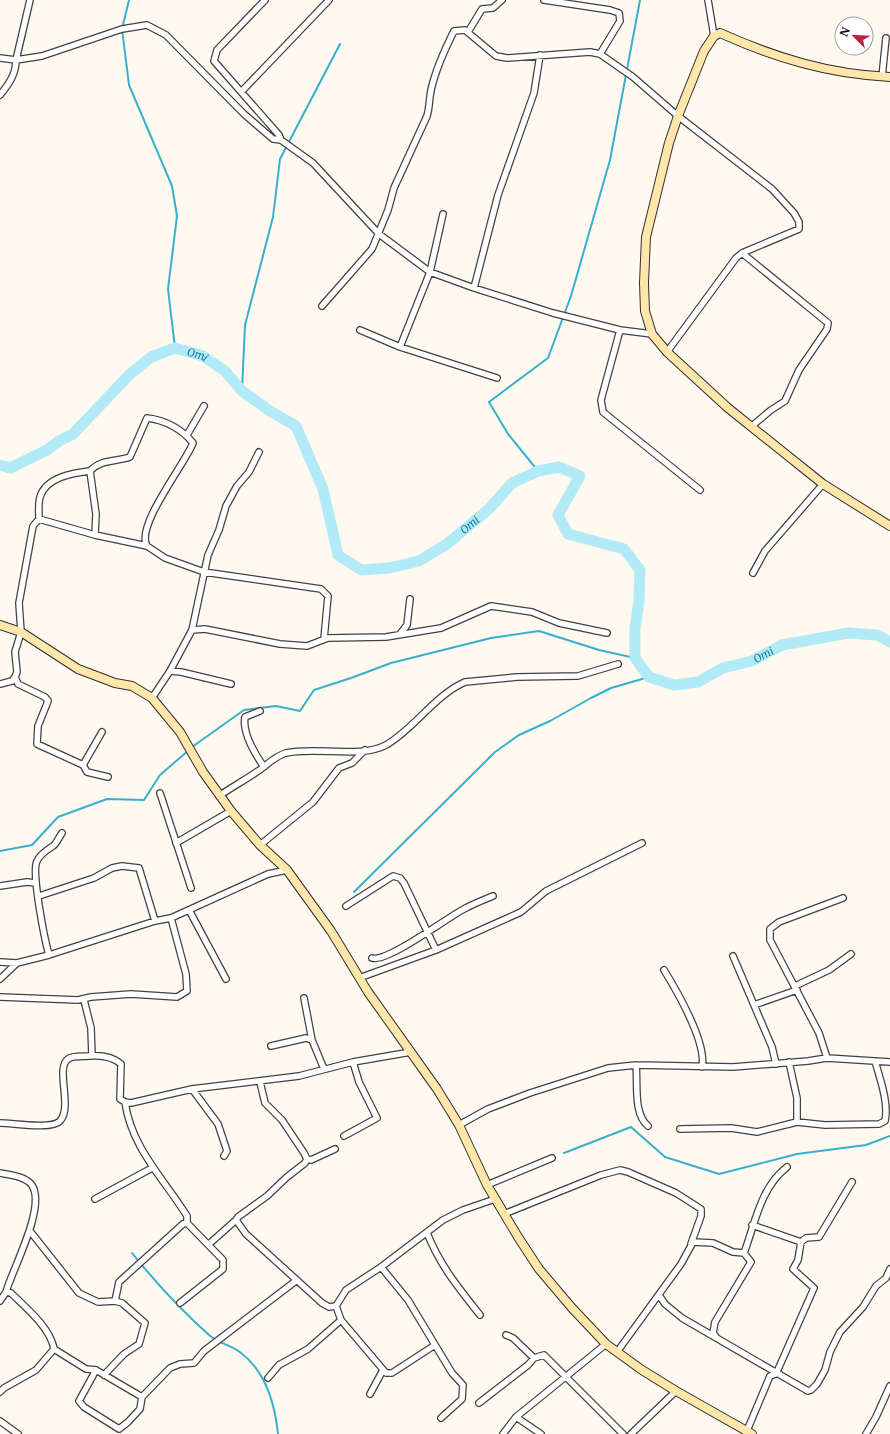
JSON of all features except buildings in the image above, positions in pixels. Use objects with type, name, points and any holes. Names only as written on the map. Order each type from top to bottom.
[{"type":"street","points":[[0,95],[13,77],[16,68],[16,60],[30,0]]},
{"type":"street","points":[[265,0],[217,50],[214,61],[242,91],[284,142]]},
{"type":"street","points":[[242,91],[329,0]]},
{"type":"street","points":[[468,32],[482,9],[493,8],[502,0]]},
{"type":"street","points":[[544,0],[610,10],[619,13],[620,21],[600,54]]},
{"type":"street","points":[[708,0],[714,36]]},
{"type":"street","points":[[0,58],[16,60],[42,56],[122,29],[147,26],[166,34],[244,114],[273,139],[284,142],[313,163],[379,234],[430,272],[474,288],[553,313],[620,330],[652,334]]},
{"type":"street","points":[[322,306],[372,249],[379,234],[394,188],[428,116],[431,105],[431,88],[439,60],[454,31],[468,32]]},
{"type":"street","points":[[468,32],[470,36],[496,56],[507,58],[590,52],[600,54],[633,77],[678,116],[772,189],[794,213],[799,222],[798,229],[742,253],[736,258],[667,352]]},
{"type":"street","points":[[886,38],[886,77],[835,72],[786,60],[720,33],[714,36],[704,51],[669,143],[646,237],[644,283],[645,311],[652,334],[667,352],[728,408],[823,484],[890,526]]},
{"type":"street","points":[[474,288],[498,195],[534,93],[540,55]]},
{"type":"street","points":[[400,347],[430,272],[443,214]]},
{"type":"street","points":[[742,253],[828,323],[827,329],[799,370],[785,401],[771,410],[752,426]]},
{"type":"street","points":[[360,330],[400,347],[497,378]]},
{"type":"street","points":[[620,330],[601,400],[603,412],[700,490]]},
{"type":"street","points":[[187,435],[204,406]]},
{"type":"street","points":[[108,777],[87,772],[84,764],[37,744],[38,726],[48,701],[45,697],[18,684],[16,677],[15,652],[21,632],[19,603],[33,526],[39,519],[40,497],[44,490],[54,481],[68,474],[90,470],[107,461],[130,457],[147,418],[160,420],[187,435],[193,444],[189,454],[161,495],[145,534],[144,542],[147,546]]},
{"type":"street","points":[[152,698],[170,671],[192,630],[208,555],[219,530],[226,506],[237,486],[249,472],[259,452]]},
{"type":"street","points":[[90,470],[96,514],[95,535]]},
{"type":"street","points":[[753,572],[765,551],[823,484]]},
{"type":"street","points":[[39,519],[95,535],[147,546],[165,558],[204,572],[321,589],[328,596],[324,638]]},
{"type":"street","points":[[396,635],[402,633],[407,625],[410,599]]},
{"type":"street","points":[[192,630],[205,629],[280,644],[307,646],[324,638],[386,637],[441,628],[491,606],[532,612],[560,622],[607,633]]},
{"type":"street","points":[[0,625],[21,632],[78,669],[115,683],[132,686],[152,698],[180,732],[219,796],[260,846],[287,870],[331,931],[359,978],[437,1089],[459,1125],[487,1185],[539,1269],[572,1308],[606,1344],[676,1391],[748,1433],[770,1376],[776,1374],[814,1288],[793,1269],[798,1260],[801,1242],[806,1238],[819,1237],[852,1182]]},
{"type":"street","points":[[219,796],[276,758],[291,752],[316,750],[366,750],[386,745],[403,732],[424,712],[458,685],[465,682],[517,677],[578,676],[618,664]]},
{"type":"street","points":[[170,671],[181,672],[231,684]]},
{"type":"street","points":[[0,684],[12,681],[16,677]]},
{"type":"street","points":[[260,711],[245,717],[244,724],[255,754],[264,766]]},
{"type":"street","points":[[84,764],[102,732]]},
{"type":"street","points":[[260,846],[313,802],[339,768],[352,763],[366,750]]},
{"type":"street","points":[[160,793],[191,888]]},
{"type":"street","points":[[176,843],[231,811]]},
{"type":"street","points":[[49,956],[42,933],[39,896],[34,870],[37,860],[54,845],[62,833]]},
{"type":"street","points":[[359,978],[436,950],[521,912],[546,891],[642,843]]},
{"type":"street","points":[[39,896],[94,878],[112,868],[122,866],[139,868],[155,921]]},
{"type":"street","points":[[0,962],[17,963],[49,956],[155,921],[171,918],[268,874],[287,870]]},
{"type":"street","points":[[346,906],[393,876],[398,877],[404,883],[436,950]]},
{"type":"street","points":[[0,886],[27,882],[36,883]]},
{"type":"street","points":[[372,958],[376,959],[386,955],[429,933],[464,909],[493,896]]},
{"type":"street","points":[[827,1058],[819,1033],[770,940],[770,929],[779,922],[843,898]]},
{"type":"street","points":[[190,910],[226,979]]},
{"type":"street","points":[[0,997],[84,1000],[90,997],[131,994],[177,997],[183,995],[187,991],[186,974],[171,918]]},
{"type":"street","points":[[754,1006],[796,988],[829,970],[851,954]]},
{"type":"street","points":[[733,956],[772,1047],[776,1064]]},
{"type":"street","points":[[0,979],[17,963]]},
{"type":"street","points":[[664,970],[686,1006],[702,1052],[702,1067]]},
{"type":"street","points":[[304,998],[312,1040],[324,1069]]},
{"type":"street","points":[[84,1000],[91,1028],[92,1056]]},
{"type":"street","points":[[270,1046],[301,1041],[306,1038],[312,1040]]},
{"type":"street","points":[[124,1102],[148,1100],[192,1089],[260,1082],[299,1076],[353,1062],[411,1052]]},
{"type":"street","points":[[0,1123],[49,1126],[60,1122],[65,1109],[64,1067],[67,1060],[70,1058],[92,1056],[114,1058],[121,1064],[120,1099],[124,1102],[127,1119],[152,1168],[187,1216],[187,1223],[223,1260],[223,1269],[180,1303]]},
{"type":"street","points":[[459,1125],[488,1109],[560,1083],[608,1068],[636,1065],[733,1067],[827,1058],[890,1062]]},
{"type":"street","points":[[680,1130],[731,1128],[757,1132],[797,1122],[840,1125],[879,1124],[886,1121],[886,1116],[882,1088],[875,1061]]},
{"type":"street","points":[[344,1136],[377,1118],[359,1082],[353,1062]]},
{"type":"street","points":[[789,1062],[797,1098],[797,1122]]},
{"type":"street","points":[[636,1065],[639,1108],[642,1122],[648,1126]]},
{"type":"street","points":[[260,1082],[265,1103],[282,1120],[307,1159]]},
{"type":"street","points":[[192,1089],[218,1124],[228,1151],[224,1156]]},
{"type":"street","points":[[307,1159],[311,1160],[335,1149]]},
{"type":"street","points":[[487,1185],[552,1158]]},
{"type":"street","points":[[209,1244],[238,1217],[267,1196],[287,1177],[305,1163],[307,1159]]},
{"type":"street","points":[[744,1253],[751,1236],[752,1225],[771,1185],[787,1167]]},
{"type":"street","points":[[95,1199],[152,1168]]},
{"type":"street","points":[[504,1214],[601,1175],[620,1170],[676,1193],[701,1209],[701,1216],[688,1252]]},
{"type":"street","points":[[0,1173],[24,1179],[31,1184],[34,1190],[35,1203],[30,1231],[6,1292],[0,1302]]},
{"type":"street","points":[[236,1220],[246,1234],[322,1303],[329,1307],[336,1306],[346,1290],[381,1267],[443,1220],[463,1210],[495,1199]]},
{"type":"street","points":[[115,1301],[119,1282],[183,1224],[187,1223]]},
{"type":"street","points":[[752,1225],[801,1242]]},
{"type":"street","points":[[30,1231],[79,1293],[98,1302],[115,1301],[130,1308],[145,1323],[139,1344],[124,1354],[104,1375]]},
{"type":"street","points":[[427,1233],[437,1256],[449,1276],[480,1315]]},
{"type":"street","points":[[617,1352],[659,1295],[693,1242],[713,1244],[733,1252],[744,1253],[751,1262],[708,1332]]},
{"type":"street","points":[[381,1267],[408,1300],[452,1373],[463,1385],[462,1399],[442,1418]]},
{"type":"street","points":[[659,1295],[665,1304],[682,1318],[708,1332],[776,1374],[808,1391],[818,1384],[825,1370],[830,1352],[840,1332],[863,1307],[876,1286],[888,1280],[890,1269]]},
{"type":"street","points":[[115,1434],[140,1409],[142,1397],[170,1368],[180,1364],[194,1363],[204,1351],[297,1280]]},
{"type":"street","points":[[6,1292],[10,1293],[46,1330],[52,1338],[54,1349],[86,1369],[96,1370],[142,1397]]},
{"type":"street","points":[[653,1302],[665,1304]]},
{"type":"street","points":[[336,1306],[341,1320],[386,1373],[392,1373],[435,1345]]},
{"type":"street","points":[[268,1378],[279,1365],[308,1349],[341,1320]]},
{"type":"street","points":[[715,1322],[713,1333],[718,1339]]},
{"type":"street","points":[[506,1334],[513,1338],[534,1358]]},
{"type":"street","points":[[503,1434],[516,1417],[528,1409],[537,1399],[568,1377],[606,1344]]},
{"type":"street","points":[[0,1392],[4,1388],[36,1370],[54,1349]]},
{"type":"street","points":[[479,1403],[528,1365],[534,1358],[544,1355],[568,1377],[623,1434]]},
{"type":"street","points":[[96,1370],[79,1400],[84,1407],[119,1429]]},
{"type":"street","points":[[370,1394],[383,1370]]},
{"type":"street","points":[[866,1434],[876,1417],[890,1386]]},
{"type":"street","points":[[631,1434],[676,1391]]},
{"type":"street","points":[[516,1417],[541,1434]]},
{"type":"street","points":[[0,1421],[18,1434]]},
{"type":"waterway","points":[[129,0],[122,29],[129,85],[172,186],[177,216],[168,289],[175,348]]},
{"type":"waterway","points":[[538,471],[508,434],[489,402],[548,358],[571,296],[610,160],[640,0]]},
{"type":"waterway","points":[[242,391],[245,325],[273,217],[280,159],[340,44]]},
{"type":"waterway","name":"Omi","points":[[0,465],[10,468],[47,450],[59,441],[73,434],[129,375],[151,357],[175,348],[203,356],[225,371],[242,391],[270,411],[296,426],[323,489],[338,555],[361,570],[389,568],[419,561],[447,544],[490,508],[512,483],[538,471],[559,467],[580,476],[558,515],[568,534],[624,549],[640,570],[639,600],[635,628],[635,658],[649,677],[674,685],[698,682],[723,668],[752,661],[782,645],[848,633],[877,635],[890,642]]},
{"type":"waterway","points":[[192,747],[244,710],[276,706],[300,711],[314,690],[391,663],[491,638],[539,631],[599,650],[635,658]]},
{"type":"waterway","points":[[354,892],[495,752],[519,735],[550,721],[611,688],[649,677]]},
{"type":"waterway","points":[[0,851],[32,845],[58,817],[107,799],[144,800],[160,775],[189,750]]},
{"type":"waterway","points":[[564,1153],[631,1127],[665,1157],[719,1174],[797,1154],[866,1145],[890,1136]]},
{"type":"waterway","points":[[132,1253],[169,1296],[199,1326],[213,1338],[234,1348],[250,1361],[263,1379],[268,1390],[272,1401],[278,1434]]}]
